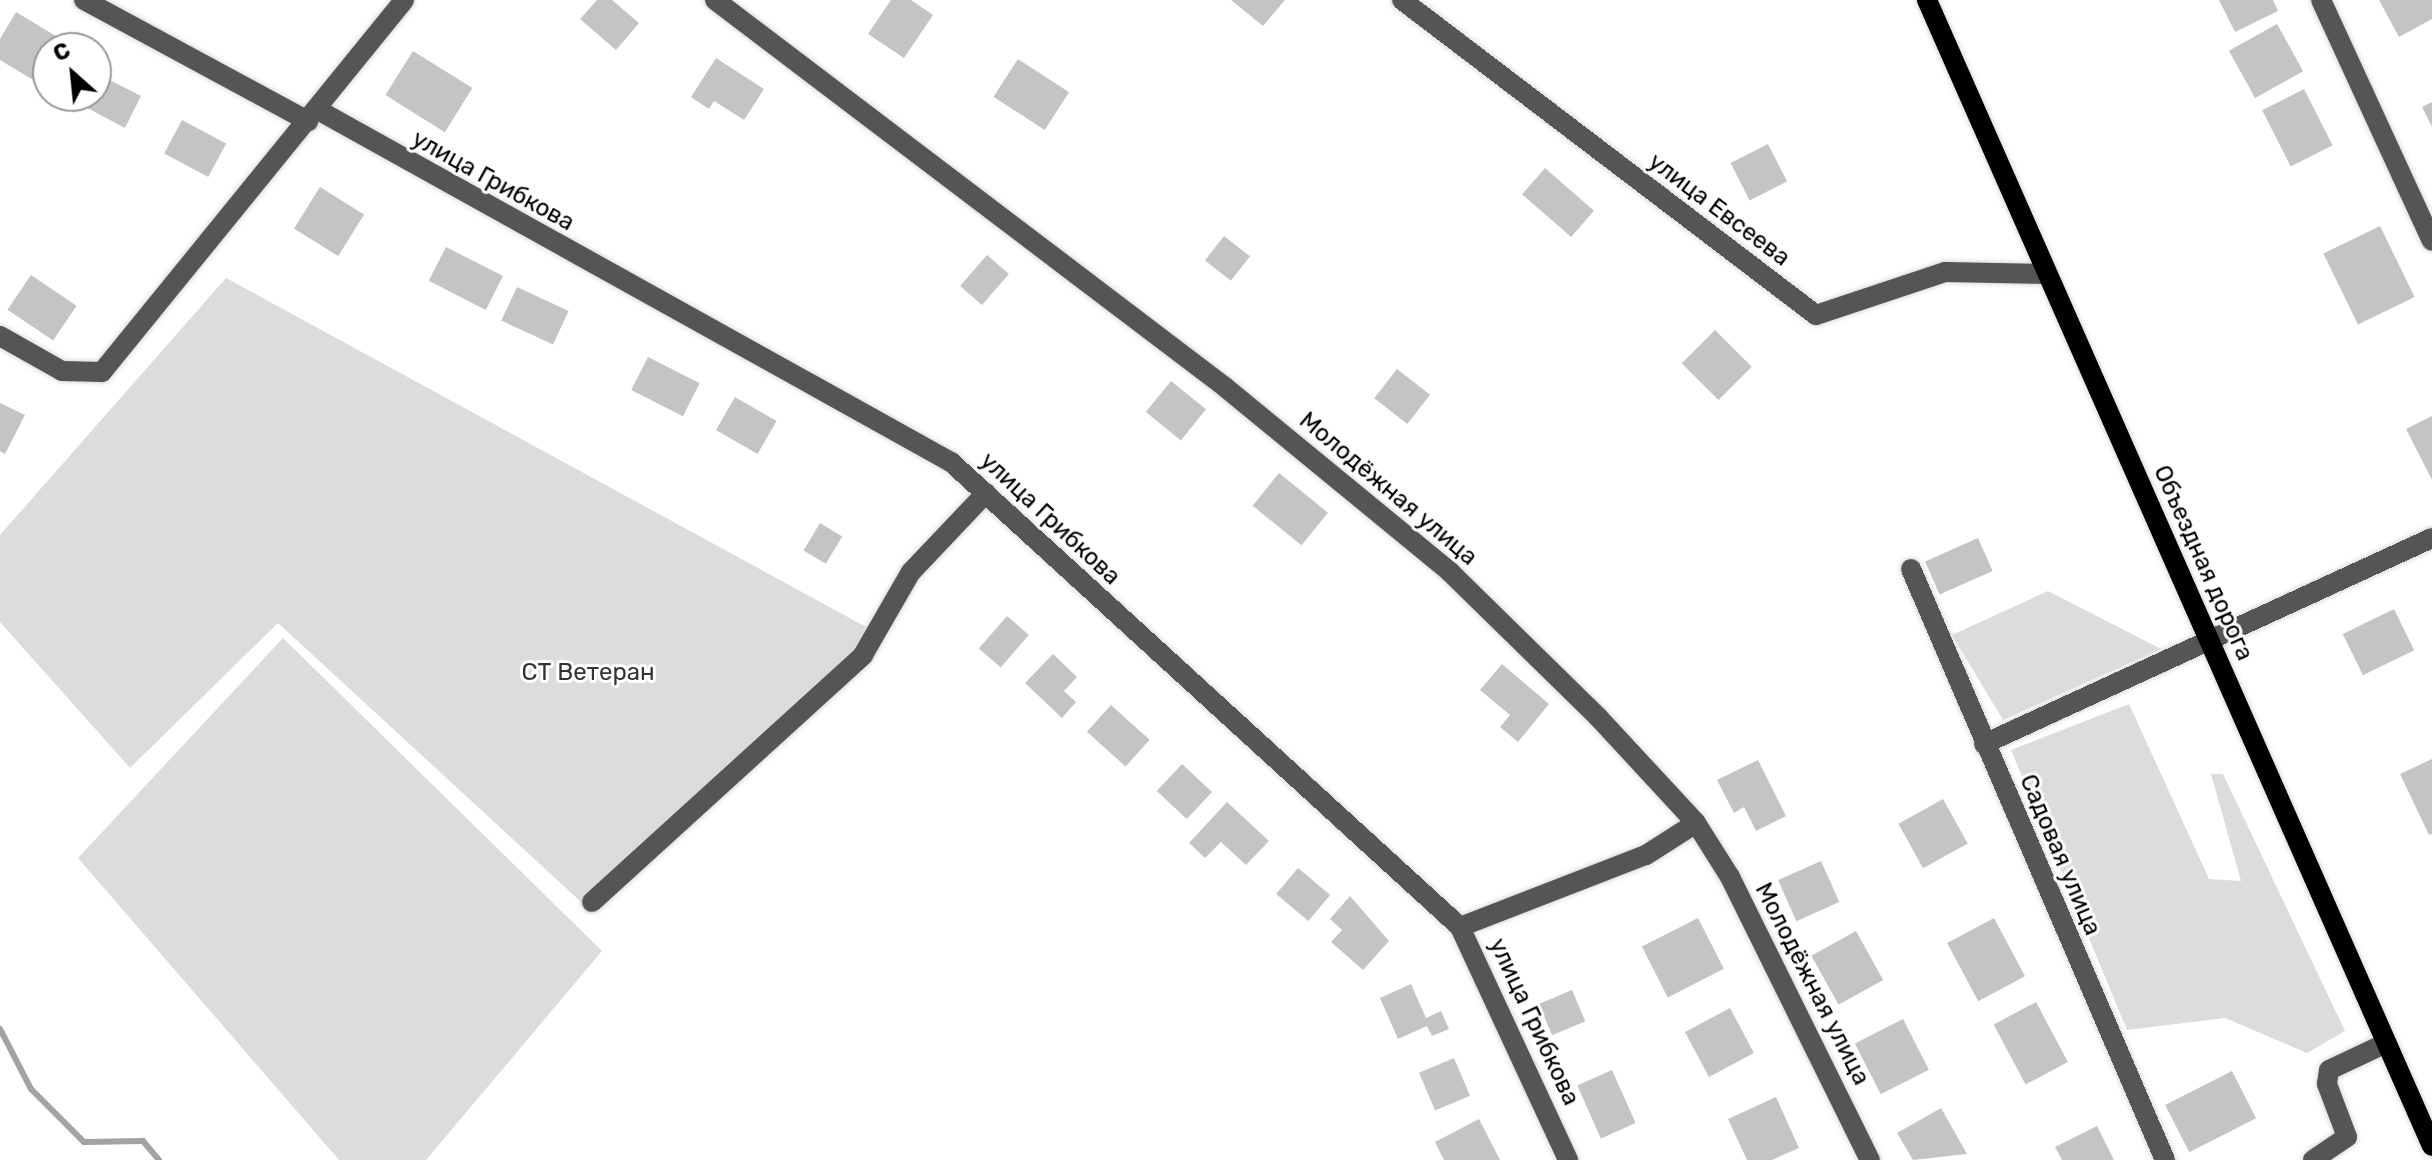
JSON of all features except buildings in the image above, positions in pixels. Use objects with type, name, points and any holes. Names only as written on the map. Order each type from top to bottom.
[{"type":"main road","name":"Объездная дорога","points":[[1927,0],[2384,1044],[2432,1146]]},
{"type":"street","name":"улица Грибкова","points":[[84,0],[313,115],[910,438],[986,493],[1460,927],[1568,1160]]},
{"type":"street","points":[[0,336],[62,371],[102,372],[404,0]]},
{"type":"street","name":"Молодёжная улица","points":[[715,0],[1225,387],[1450,572],[1696,823],[1787,985],[1870,1160]]},
{"type":"street","name":"улица Евсеева","points":[[1402,0],[1816,315],[1945,272],[2047,274]]},
{"type":"street","points":[[2321,0],[2432,241]]},
{"type":"street","points":[[592,902],[863,655],[911,572],[986,493]]},
{"type":"street","points":[[1984,744],[2210,645],[2432,538]]},
{"type":"street","name":"Садовая улица","points":[[1911,569],[2165,1160]]},
{"type":"street","points":[[1460,927],[1646,855],[1696,823]]},
{"type":"street","points":[[2313,1160],[2347,1137],[2327,1084],[2329,1070],[2384,1044]]},
{"type":"green space","name":"СТ Ветеран","points":[[226,278],[879,634],[592,912],[278,623],[130,768],[0,622],[0,535]]},
{"type":"green space","points":[[2048,591],[2161,649],[2003,720],[1952,635]]},
{"type":"green space","points":[[283,638],[602,951],[426,1160],[339,1160],[78,858]]},
{"type":"green space","points":[[2129,704],[2209,879],[2241,881],[2211,774],[2223,774],[2345,1031],[2307,1053],[2225,1018],[2127,1030],[2011,750]]},
{"type":"waterway","points":[[0,1029],[31,1089],[84,1142],[143,1141],[159,1160]]}]
